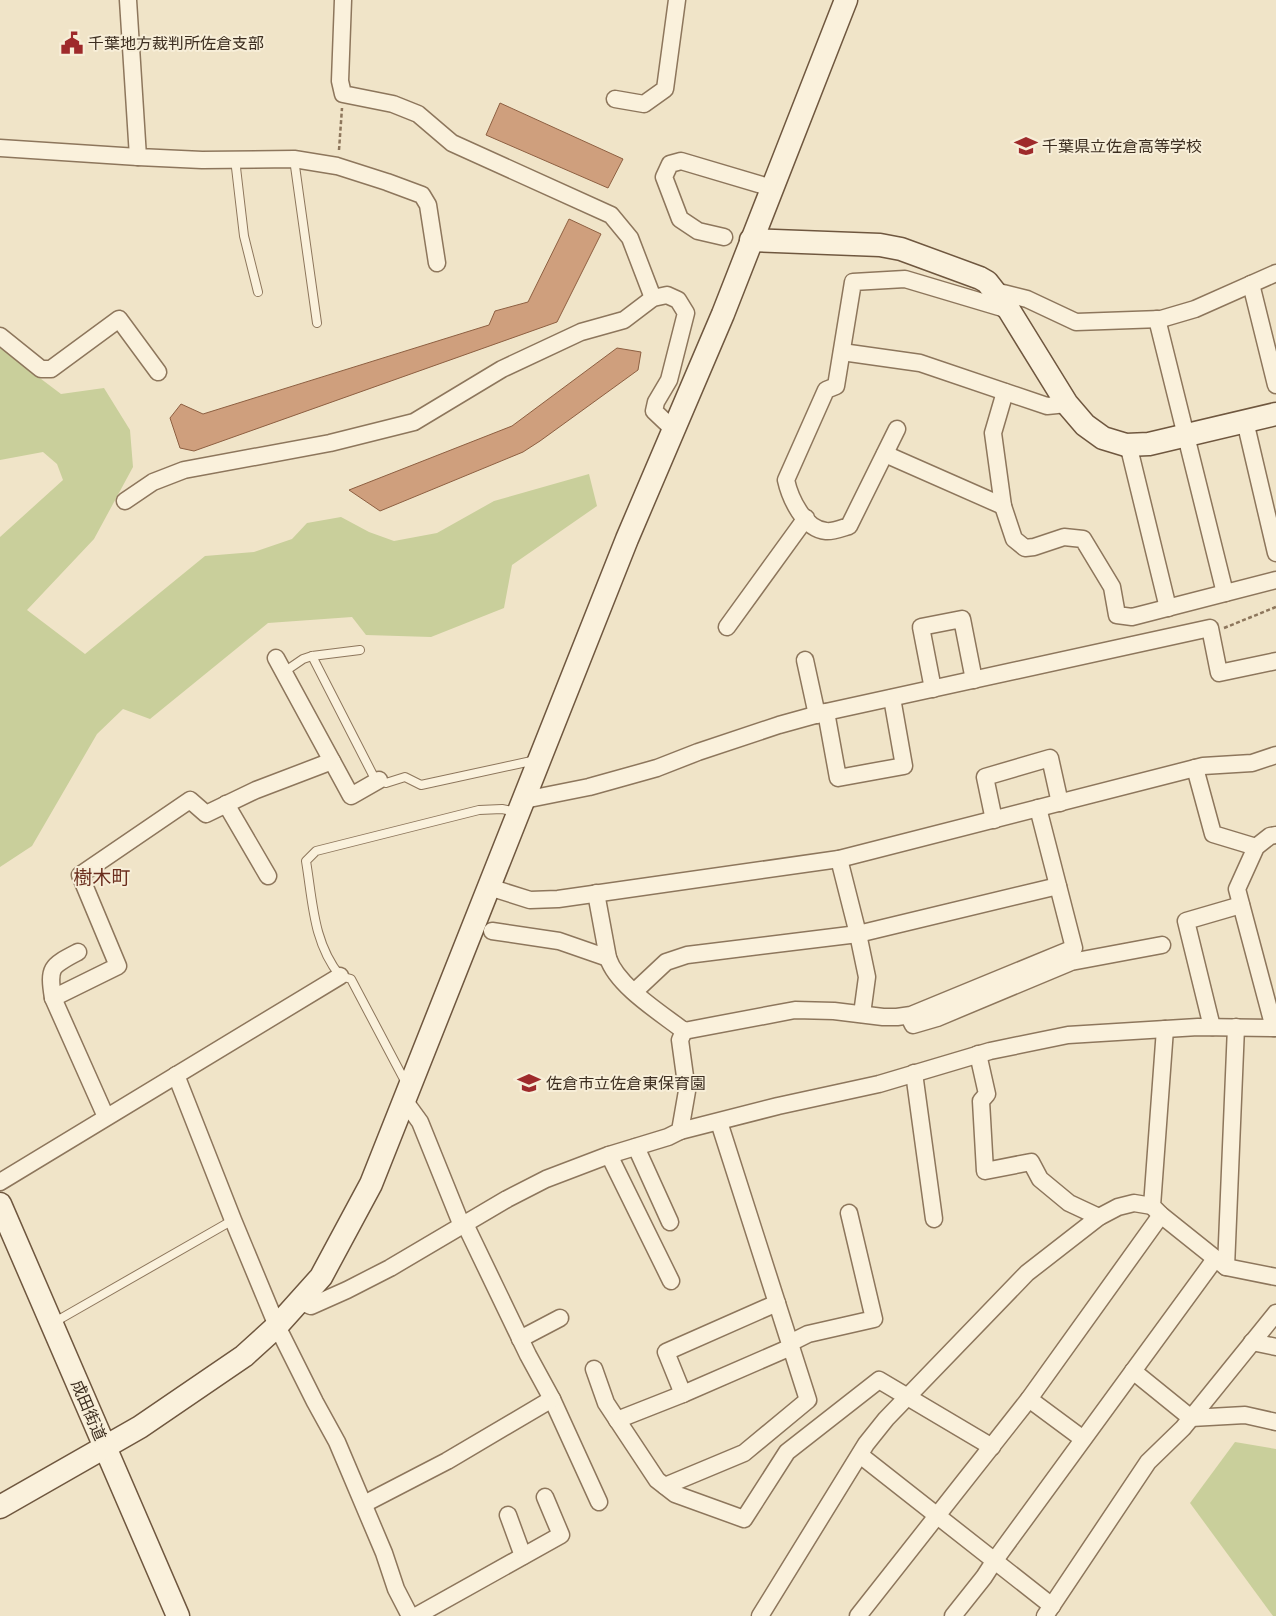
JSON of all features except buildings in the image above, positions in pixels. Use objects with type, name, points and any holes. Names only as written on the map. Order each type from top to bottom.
[{"type":"street","points":[[128,0],[138,157]]},
{"type":"street","points":[[344,0],[340,81],[343,94],[393,104],[418,114],[452,143],[611,215],[630,238],[653,298]]},
{"type":"street","points":[[615,99],[644,104],[665,89],[677,0]]},
{"type":"street","points":[[0,1507],[105,1448],[244,1356],[277,1326],[321,1277],[371,1184],[627,539],[674,430],[846,0]]},
{"type":"street","points":[[0,148],[138,157],[294,159],[337,166],[422,195],[428,205],[437,263]]},
{"type":"street","points":[[724,237],[698,231],[680,219],[664,177],[670,164],[681,161],[772,188]]},
{"type":"street","points":[[751,240],[880,246],[901,249],[980,278],[986,282],[1004,304],[1066,404],[1085,425],[1103,438],[1128,444],[1149,444],[1276,414]]},
{"type":"street","points":[[1004,304],[1003,293],[1027,299],[1076,322],[1157,319],[1194,309],[1276,273]]},
{"type":"street","points":[[897,429],[849,526],[826,531],[813,526],[798,510],[789,494],[786,480],[826,390],[836,386],[853,282],[905,280],[1004,304]]},
{"type":"street","points":[[1251,284],[1276,385]]},
{"type":"street","points":[[125,501],[153,482],[184,470],[330,443],[414,422],[502,369],[581,332],[624,320],[653,298],[667,296],[678,300],[686,312],[669,380],[656,402],[654,411],[674,430]]},
{"type":"street","points":[[0,336],[42,369],[52,369],[119,319],[158,372]]},
{"type":"street","points":[[1157,319],[1225,593]]},
{"type":"street","points":[[842,352],[920,363],[1047,406],[1066,404]]},
{"type":"street","points":[[1005,392],[993,433],[1003,506],[1014,539],[1025,548],[1064,537],[1083,539],[1112,587],[1117,615],[1132,618],[1276,580]]},
{"type":"street","points":[[1245,421],[1276,553]]},
{"type":"street","points":[[1128,444],[1168,608]]},
{"type":"street","points":[[885,454],[1003,506]]},
{"type":"street","points":[[727,627],[806,518]]},
{"type":"street","points":[[933,689],[921,627],[962,619],[974,680]]},
{"type":"street","points":[[521,806],[657,768],[779,725],[821,714],[1210,628],[1219,673],[1276,661]]},
{"type":"street","points":[[805,660],[838,778],[904,766],[892,698]]},
{"type":"street","points":[[280,665],[351,796],[380,780]]},
{"type":"street","points":[[489,887],[530,900],[558,899],[839,859],[1203,766],[1252,763],[1276,755]]},
{"type":"street","points":[[994,820],[985,777],[1050,758],[1060,803]]},
{"type":"street","points":[[53,998],[118,966],[80,875],[190,800],[206,814],[256,790],[332,761]]},
{"type":"street","points":[[1195,768],[1213,834],[1256,847]]},
{"type":"street","points":[[226,804],[268,876]]},
{"type":"street","points":[[596,893],[611,968],[634,992],[684,1031],[794,1010],[813,1009],[883,1017],[908,1016],[1074,948],[1038,808]]},
{"type":"street","points":[[299,1301],[310,1306],[347,1290],[390,1268],[507,1199],[546,1179],[609,1155],[680,1132],[778,1106],[880,1084],[978,1054],[1068,1034],[1212,1027],[1275,1028],[1237,889],[1256,847],[1270,836],[1276,835]]},
{"type":"street","points":[[839,859],[867,977],[862,1014]]},
{"type":"street","points":[[634,992],[666,962],[687,954],[858,934],[1058,886]]},
{"type":"street","points":[[1212,1027],[1186,921],[1241,905]]},
{"type":"street","points":[[492,931],[559,941],[608,958]]},
{"type":"street","points":[[908,1016],[913,1025],[937,1018],[1071,962],[1162,945]]},
{"type":"street","points":[[78,952],[58,963],[52,971],[50,980],[53,998],[106,1117]]},
{"type":"street","points":[[0,1182],[340,976]]},
{"type":"street","points":[[953,1616],[984,1577],[1133,1371],[1221,1263],[1236,1027]]},
{"type":"street","points":[[858,1616],[1030,1399],[1156,1210],[1165,1029]]},
{"type":"street","points":[[680,1132],[688,1091],[680,1040],[684,1031]]},
{"type":"street","points":[[978,1054],[987,1094],[980,1101],[985,1171],[1032,1162],[1040,1178],[1069,1203],[1099,1217]]},
{"type":"street","points":[[914,1073],[934,1219]]},
{"type":"street","points":[[176,1075],[277,1326],[337,1442],[364,1504],[396,1588],[410,1616]]},
{"type":"street","points":[[406,1094],[420,1122],[463,1225],[552,1399],[600,1502]]},
{"type":"street","points":[[665,1486],[744,1453],[808,1400],[719,1122]]},
{"type":"street","points":[[636,1147],[670,1222]]},
{"type":"street","points":[[609,1155],[671,1281]]},
{"type":"street","points":[[760,1616],[860,1455],[886,1420],[1027,1273],[1099,1217],[1118,1207],[1134,1203],[1156,1210],[1221,1263],[1276,1277]]},
{"type":"street","name":"成田街道","points":[[0,1204],[6,1234],[52,1323],[178,1616]]},
{"type":"street","points":[[617,1420],[683,1394],[790,1345],[808,1334],[874,1319],[849,1213]]},
{"type":"street","points":[[683,1394],[666,1352],[777,1304]]},
{"type":"street","points":[[860,1455],[995,1560],[1048,1611],[1148,1462],[1183,1428],[1276,1313]]},
{"type":"street","points":[[520,1339],[560,1318]]},
{"type":"street","points":[[1252,1342],[1276,1347]]},
{"type":"street","points":[[594,1369],[606,1403],[657,1480],[676,1494],[744,1519],[787,1452],[879,1380],[992,1447]]},
{"type":"street","points":[[1133,1371],[1191,1418],[1245,1415],[1276,1422]]},
{"type":"street","points":[[364,1504],[448,1461],[552,1399]]},
{"type":"street","points":[[1030,1399],[1083,1439]]},
{"type":"street","points":[[416,1616],[560,1535],[545,1497]]},
{"type":"street","points":[[508,1515],[523,1556]]},
{"type":"lane","points":[[234,159],[244,236],[258,292]]},
{"type":"lane","points":[[294,159],[317,323]]},
{"type":"lane","points":[[280,665],[312,656],[360,650]]},
{"type":"lane","points":[[312,656],[375,779],[386,783],[405,777],[422,785],[540,759]]},
{"type":"lane","points":[[406,1094],[351,978],[340,976],[318,936],[306,861],[316,851],[480,810],[521,806]]},
{"type":"lane","points":[[52,1323],[233,1220]]},
{"type":"path","points":[[337,166],[343,94]]},
{"type":"path","points":[[1210,631],[1227,627],[1276,607]]},
{"type":"green space","points":[[0,348],[61,394],[104,388],[130,430],[133,467],[94,539],[27,610],[85,654],[205,556],[254,552],[292,539],[307,523],[341,517],[369,532],[394,541],[437,533],[494,501],[589,474],[597,506],[512,565],[504,608],[431,637],[366,635],[352,617],[268,623],[150,719],[123,709],[97,734],[32,846],[0,867],[0,537],[63,480],[57,464],[43,452],[0,460]]},
{"type":"green space","points":[[1235,1442],[1276,1449],[1276,1616],[1273,1616],[1190,1503]]},
{"type":"place","name":"千葉地方裁判所佐倉支部","points":[[72,43]]},
{"type":"place","name":"千葉県立佐倉高等学校","points":[[1026,146]]},
{"type":"place","name":"佐倉市立佐倉東保育園","points":[[529,1083]]},
{"type":"district","name":"樹木町","points":[[102,877]]}]
